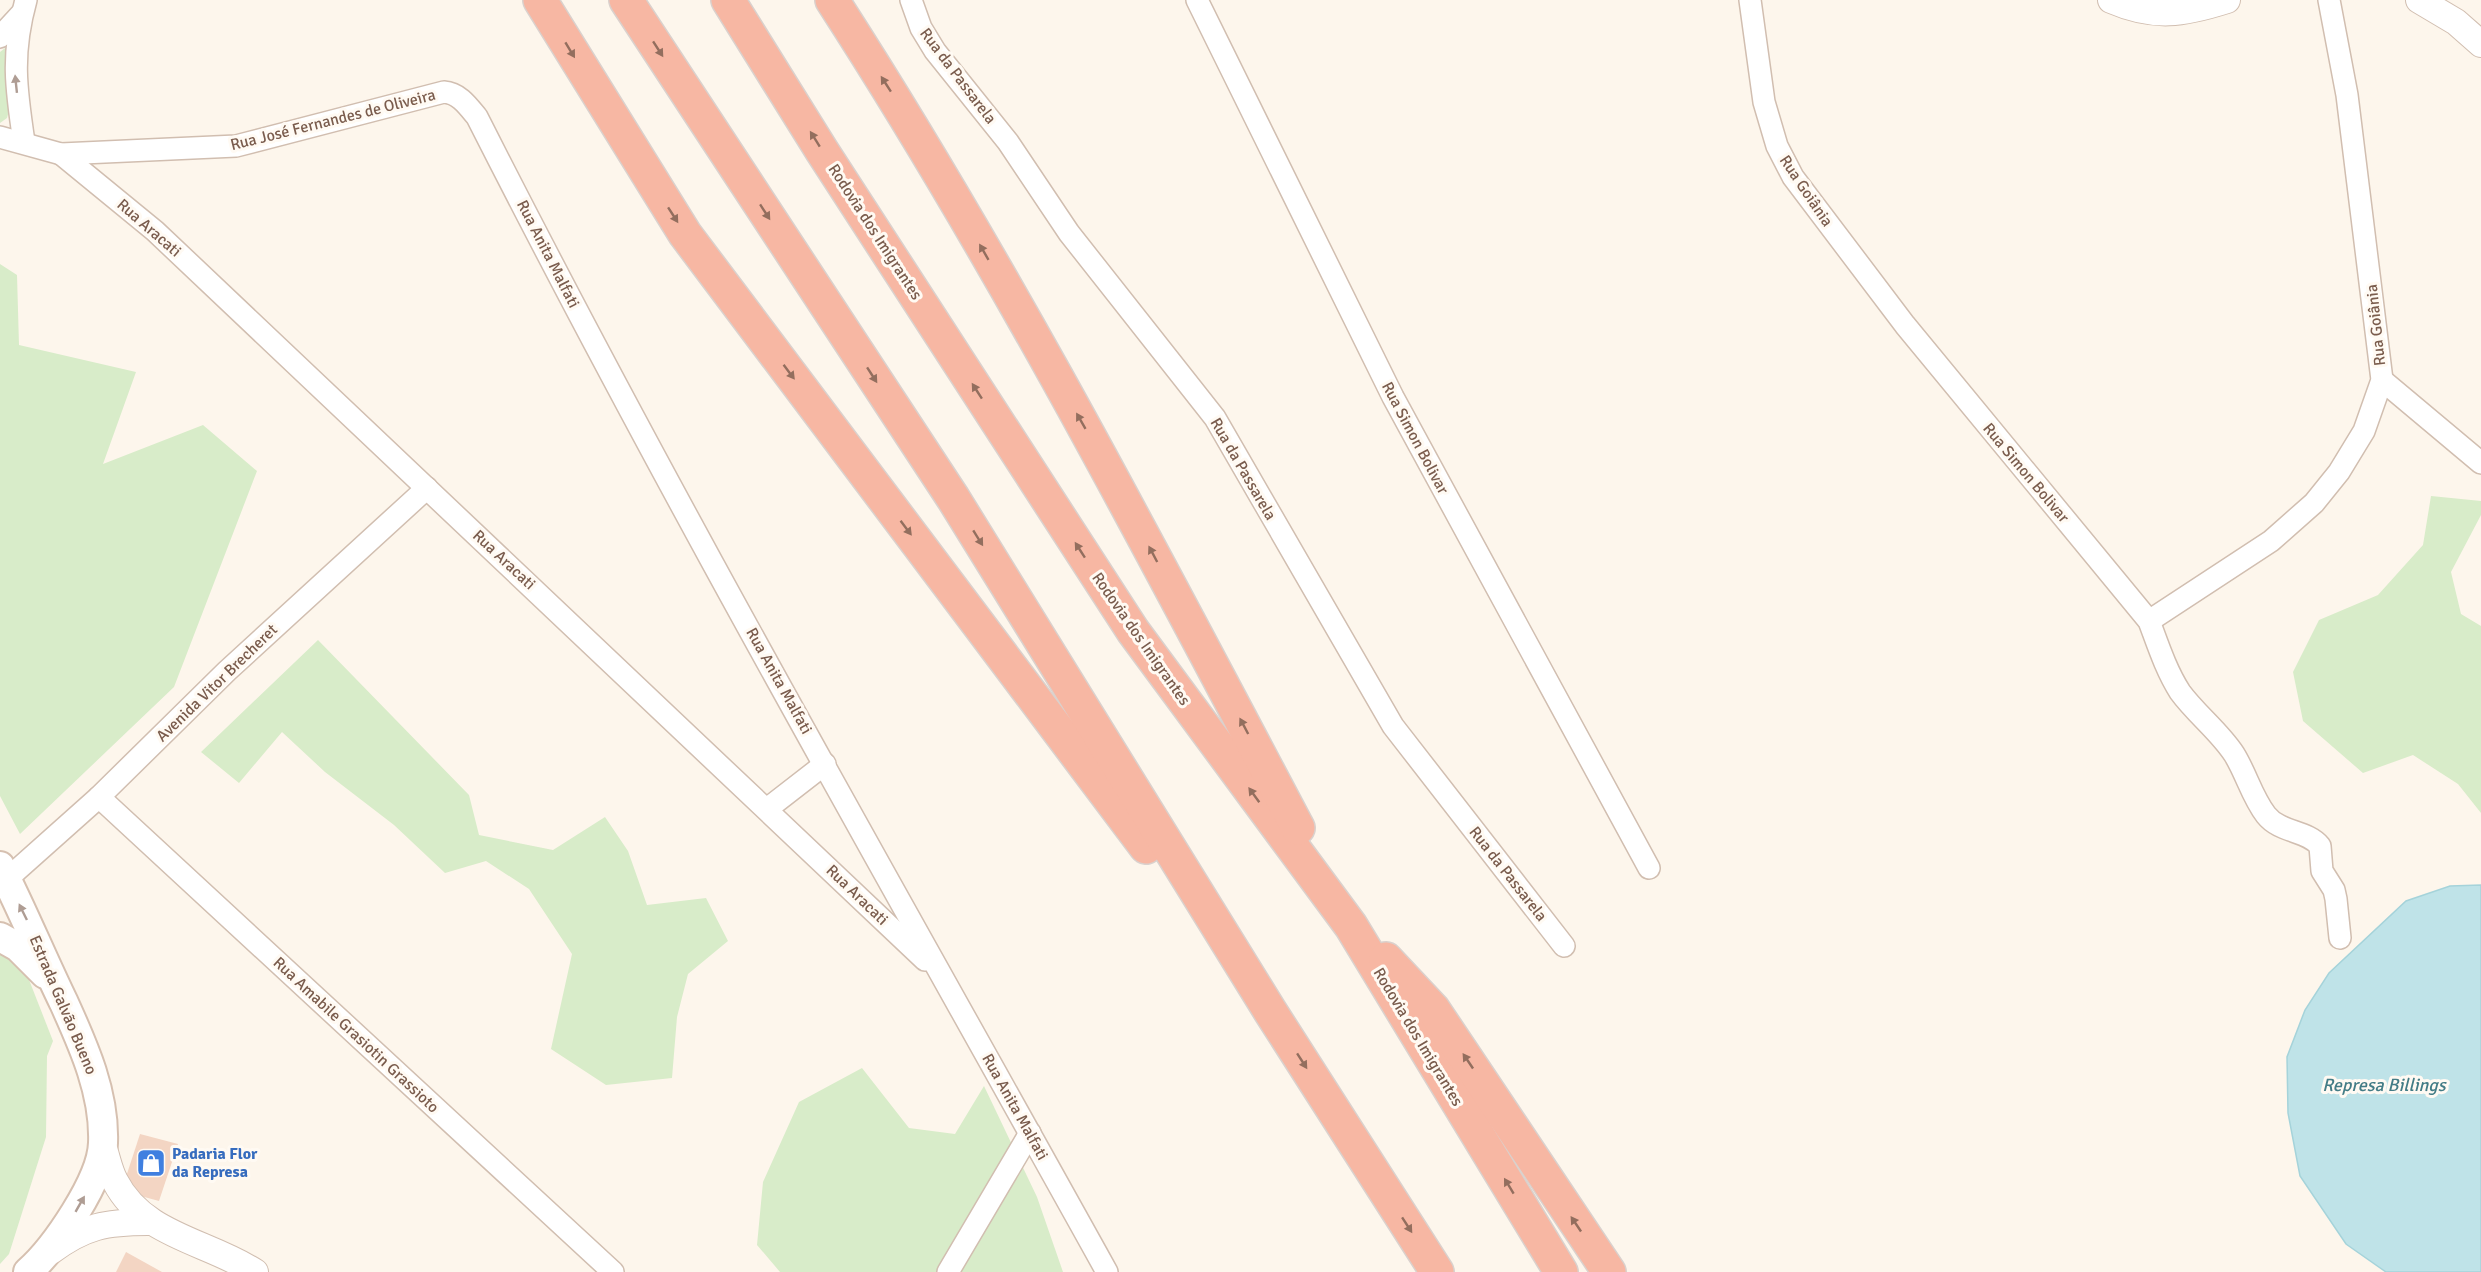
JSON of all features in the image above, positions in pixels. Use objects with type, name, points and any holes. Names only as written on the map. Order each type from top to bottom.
[{"type":"highway","points":[[540,0],[686,234],[1270,1011]]},
{"type":"highway","points":[[626,0],[954,498],[1270,1011],[1437,1272]]},
{"type":"highway","name":"Rodovia dos Imigrantes","points":[[728,0],[829,161],[1133,631],[1350,926],[1561,1272]]},
{"type":"highway","points":[[832,0],[908,119],[1110,472],[1350,926],[1400,971],[1433,1009],[1609,1272]]},
{"type":"main road","name":"Estrada Galvão Bueno","points":[[3,873],[63,1003],[94,1077],[102,1112],[103,1146],[85,1195],[38,1263]]},
{"type":"main road","points":[[0,937],[18,947],[43,969],[63,1003]]},
{"type":"street","name":"Rua da Passarela","points":[[911,0],[921,28],[935,51],[1008,141],[1069,233],[1215,418],[1393,726],[1564,946]]},
{"type":"street","name":"Rua Simon Bolivar","points":[[1197,0],[1393,397],[1649,868]]},
{"type":"street","name":"Rua Goiânia","points":[[1750,0],[1764,102],[1777,147],[1799,186],[1905,325]]},
{"type":"street","points":[[2111,0],[2154,14],[2189,12],[2227,0]]},
{"type":"street","name":"Rua Goiânia","points":[[2149,621],[2271,541],[2314,503],[2339,472],[2364,431],[2382,381],[2352,130],[2329,0]]},
{"type":"street","points":[[2419,0],[2456,22],[2481,44]]},
{"type":"street","points":[[0,37],[24,7]]},
{"type":"street","points":[[24,7],[15,56],[15,82],[24,142]]},
{"type":"street","name":"Rua José Fernandes de Oliveira","points":[[0,137],[62,154],[236,147],[438,94],[452,93]]},
{"type":"street","name":"Rua Anita Malfati","points":[[452,93],[467,104],[477,117],[561,282],[940,974],[1107,1272]]},
{"type":"street","name":"Rua Aracati","points":[[62,154],[155,231],[940,974]]},
{"type":"street","name":"Rua Simon Bolivar","points":[[1905,325],[2149,621],[2173,680],[2181,693],[2224,739],[2236,756],[2266,815],[2286,830],[2314,840],[2320,846],[2322,871],[2334,890],[2336,899],[2340,938]]},
{"type":"street","points":[[2382,381],[2481,463]]},
{"type":"street","name":"Avenida Vitor Brecheret","points":[[3,873],[99,797],[227,671],[427,488]]},
{"type":"street","points":[[767,809],[825,764]]},
{"type":"street","name":"Rua Amabile Grasiotin Grassioto","points":[[99,797],[613,1272]]},
{"type":"street","points":[[948,1272],[1030,1133]]},
{"type":"street","points":[[103,1146],[117,1185],[131,1206],[148,1222],[255,1272]]},
{"type":"street","points":[[38,1263],[64,1242],[97,1225],[111,1222],[148,1222]]},
{"type":"green space","points":[[13,42],[9,111],[7,118],[0,123],[0,52]]},
{"type":"green space","points":[[0,264],[17,275],[19,345],[136,372],[103,464],[203,425],[257,471],[174,687],[20,834],[0,796]]},
{"type":"green space","points":[[2431,496],[2481,501],[2481,515],[2451,572],[2461,614],[2481,626],[2481,813],[2458,784],[2413,755],[2363,773],[2303,721],[2293,672],[2319,620],[2378,595],[2423,545]]},
{"type":"green space","points":[[318,640],[469,795],[479,835],[553,850],[605,817],[628,851],[647,905],[706,898],[728,941],[688,974],[677,1017],[672,1078],[606,1085],[551,1049],[572,954],[529,889],[486,861],[445,873],[394,825],[325,772],[282,732],[239,783],[201,752]]},
{"type":"green space","points":[[0,943],[24,967],[53,1041],[47,1056],[46,1137],[9,1254],[0,1264]]},
{"type":"green space","points":[[862,1068],[909,1128],[955,1134],[984,1086],[1037,1197],[1063,1272],[780,1272],[757,1245],[763,1182],[799,1102]]},
{"type":"water","name":"Represa Billings","points":[[2481,885],[2481,1272],[2386,1272],[2346,1244],[2300,1176],[2288,1113],[2287,1057],[2305,1010],[2329,973],[2406,901],[2450,886]]},
{"type":"building","name":"Padaria Flor da Represa","points":[[140,1134],[178,1144],[159,1201],[126,1192],[124,1183]]},
{"type":"building","points":[[126,1252],[162,1272],[116,1272]]},
{"type":"place","name":"Padaria Flor da Represa","points":[[151,1163]]}]
